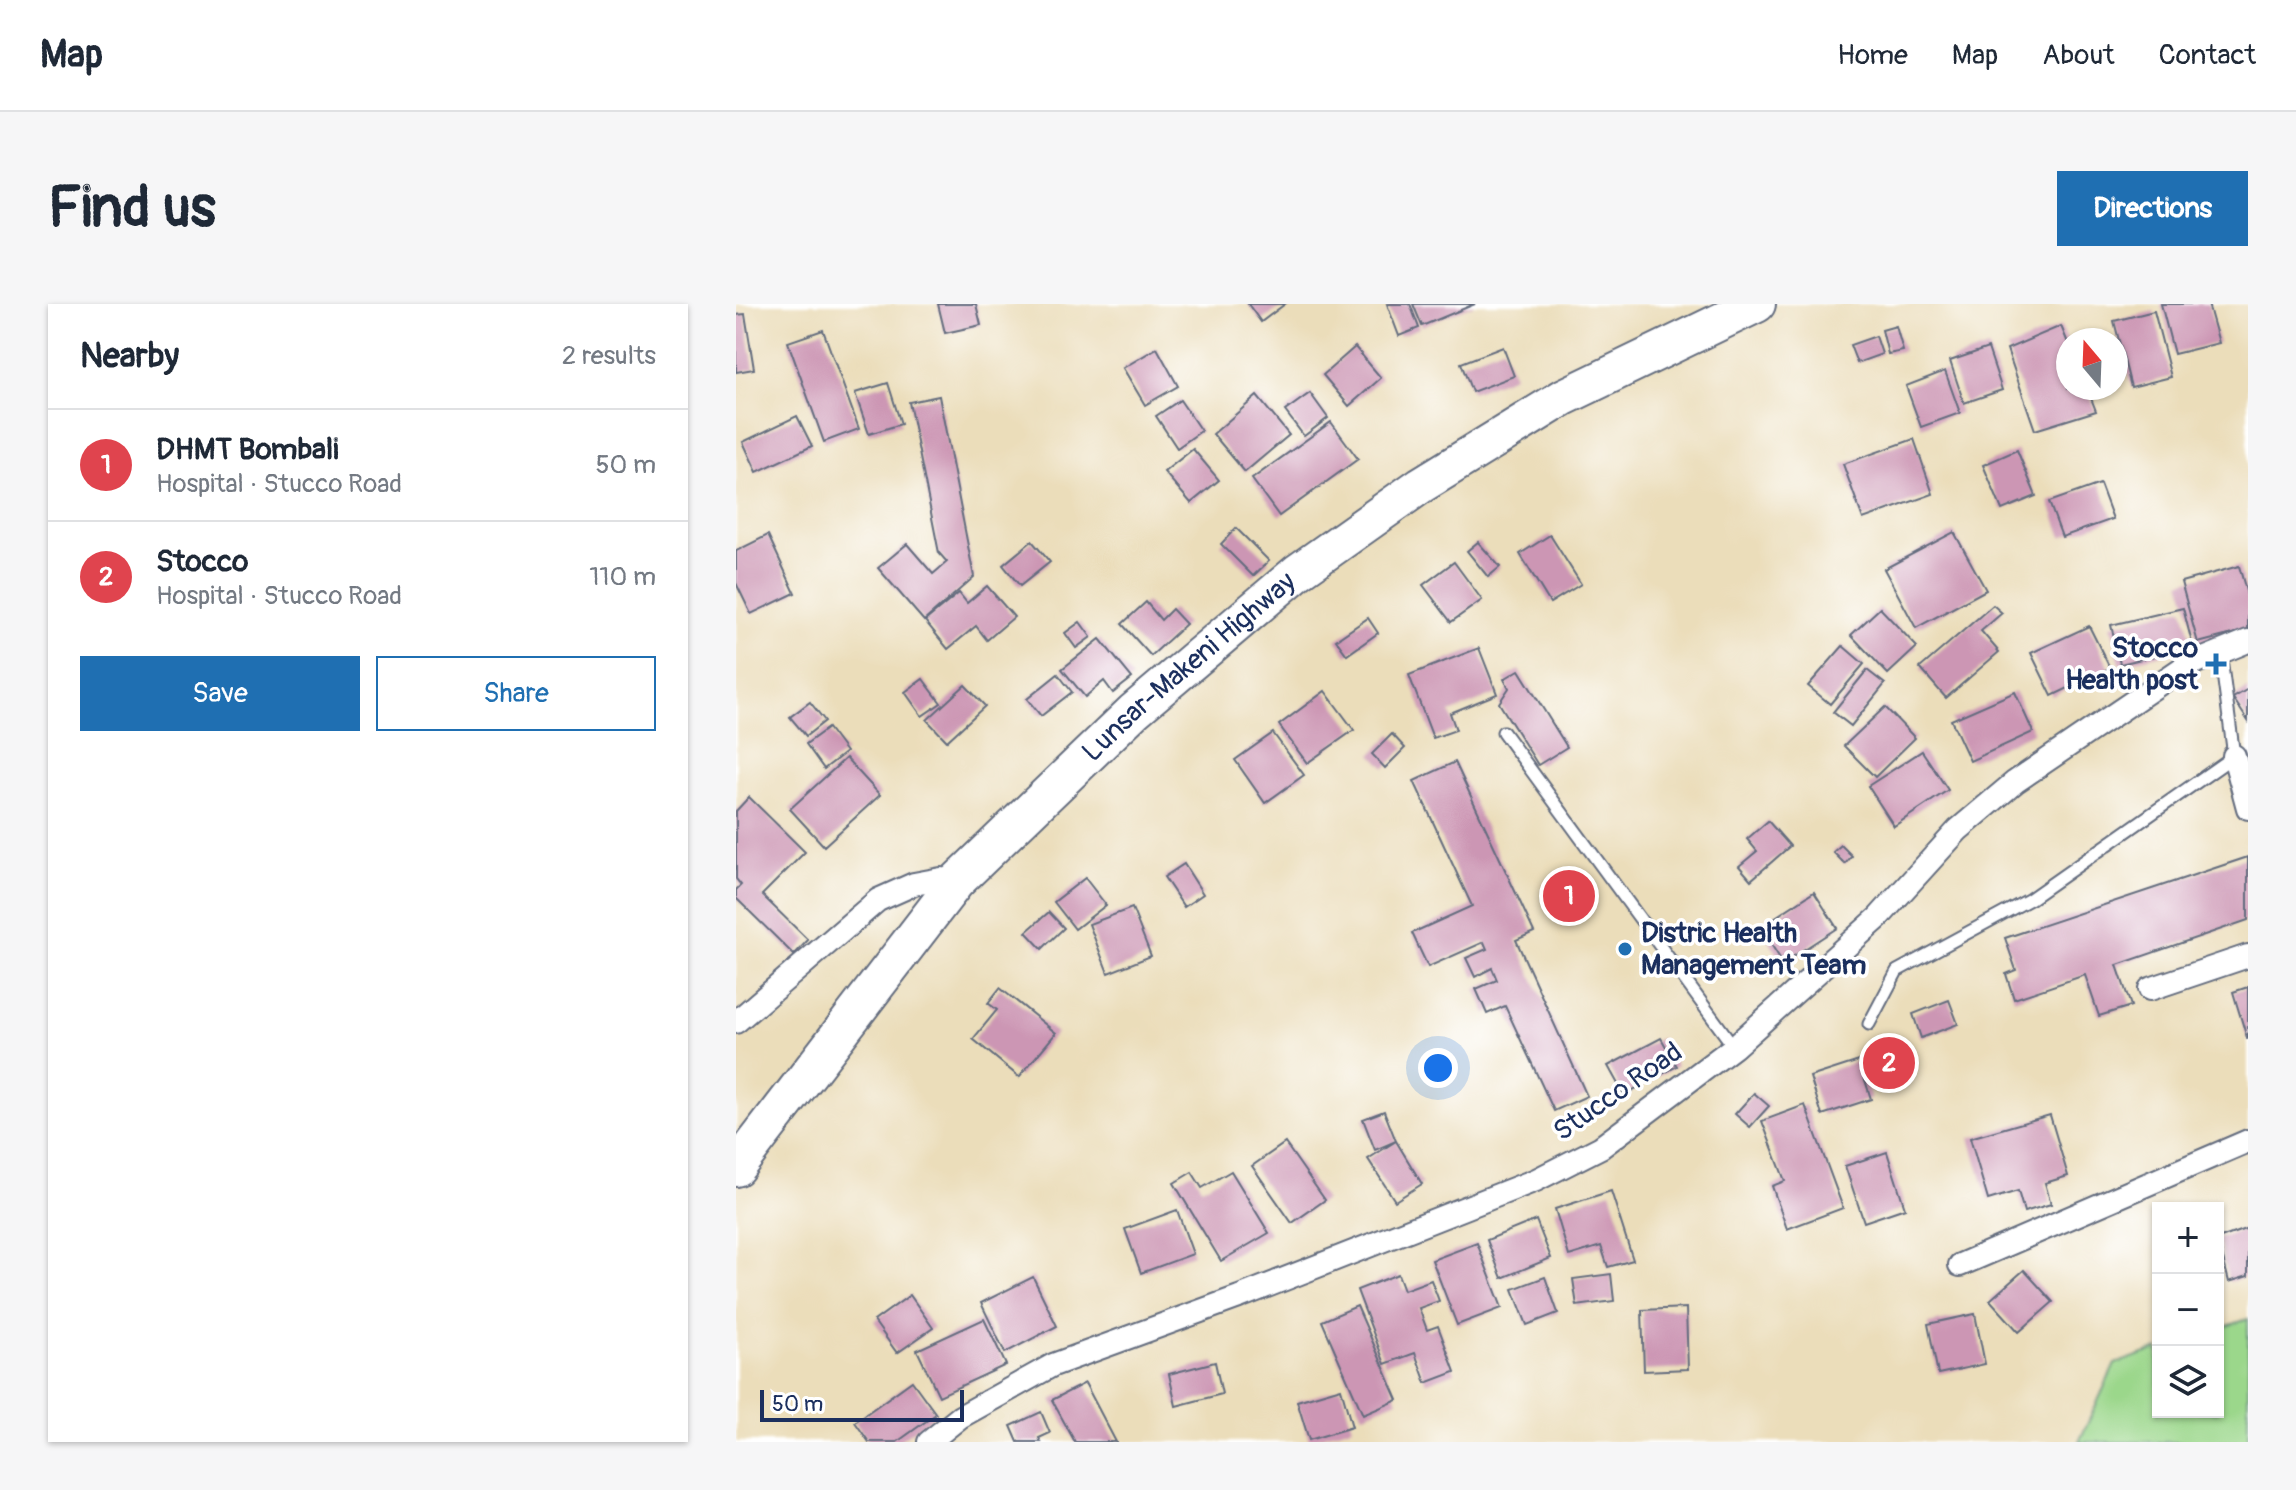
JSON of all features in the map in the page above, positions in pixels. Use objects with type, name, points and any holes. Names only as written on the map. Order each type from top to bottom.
[{"type":"main road","name":"Lunsar-Makeni Highway","points":[[736,1168],[956,882],[1134,711],[1298,572],[1421,485],[1564,397],[1757,304]]},
{"type":"street","name":"Stucco Road","points":[[929,1442],[960,1417],[1053,1365],[1239,1297],[1405,1229],[1536,1180],[1601,1147],[1734,1047],[1878,918],[1958,830],[2015,782],[2184,667],[2248,641]]},
{"type":"street","points":[[2234,756],[2248,808]]},
{"type":"street","points":[[736,1022],[878,900],[914,884],[941,879],[956,882]]},
{"type":"street","points":[[2150,989],[2248,956]]},
{"type":"street","points":[[1960,1265],[2248,1141]]},
{"type":"lane","points":[[1869,1024],[1897,971],[2030,899],[2234,756],[2220,650]]},
{"type":"lane","points":[[1503,732],[1734,1047]]},
{"type":"green space","points":[[2248,1319],[2248,1442],[2079,1442],[2115,1364],[2152,1351],[2152,1418],[2224,1418],[2224,1327]]},
{"type":"building","points":[[938,304],[976,304],[981,325],[945,333]]},
{"type":"building","points":[[1248,304],[1285,304],[1261,322]]},
{"type":"building","points":[[1387,304],[1410,304],[1419,328],[1399,336]]},
{"type":"building","points":[[1413,304],[1475,304],[1422,326]]},
{"type":"building","points":[[2161,304],[2208,304],[2219,343],[2174,354]]},
{"type":"building","points":[[2154,311],[2171,377],[2131,387],[2128,375],[2128,328],[2116,328],[2114,321]]},
{"type":"building","points":[[745,314],[754,369],[736,372],[736,315]]},
{"type":"building","points":[[1896,326],[1903,351],[1888,354],[1882,330]]},
{"type":"building","points":[[2056,328],[2056,400],[2092,400],[2096,411],[2035,430],[2007,349]]},
{"type":"building","points":[[823,330],[859,429],[824,442],[788,342]]},
{"type":"building","points":[[1876,336],[1882,354],[1857,363],[1850,345]]},
{"type":"building","points":[[1355,347],[1381,378],[1349,406],[1323,375]]},
{"type":"building","points":[[1503,347],[1514,376],[1472,392],[1461,363]]},
{"type":"building","points":[[1157,348],[1178,386],[1145,405],[1123,368]]},
{"type":"building","points":[[1988,348],[2002,390],[1964,403],[1950,361]]},
{"type":"building","points":[[1945,371],[1960,413],[1921,427],[1906,386]]},
{"type":"building","points":[[888,383],[901,424],[869,434],[855,393]]},
{"type":"building","points":[[1310,393],[1328,418],[1304,436],[1285,411]]},
{"type":"building","points":[[939,396],[974,577],[924,621],[878,568],[907,544],[933,574],[947,562],[939,553],[909,402]]},
{"type":"building","points":[[1257,396],[1289,435],[1245,472],[1213,434]]},
{"type":"building","points":[[1180,400],[1201,431],[1177,448],[1156,416]]},
{"type":"building","points":[[797,416],[812,446],[757,472],[743,442]]},
{"type":"building","points":[[1331,422],[1358,459],[1279,516],[1252,479]]},
{"type":"building","points":[[1914,439],[1933,494],[1863,519],[1843,464]]},
{"type":"building","points":[[1193,449],[1219,480],[1191,503],[1164,472]]},
{"type":"building","points":[[2017,450],[2036,496],[2002,510],[1983,465]]},
{"type":"building","points":[[2100,484],[2113,519],[2062,537],[2049,502]]},
{"type":"building","points":[[1236,528],[1269,561],[1253,576],[1221,544]]},
{"type":"building","points":[[1954,532],[1986,590],[1916,628],[1884,569]]},
{"type":"building","points":[[768,535],[795,593],[751,614],[736,583],[736,551]]},
{"type":"building","points":[[1550,535],[1581,584],[1550,603],[1520,554]]},
{"type":"building","points":[[1032,541],[1050,562],[1020,586],[1003,565]]},
{"type":"building","points":[[1478,542],[1500,567],[1488,577],[1467,551]]},
{"type":"building","points":[[1454,562],[1482,600],[1451,622],[1423,585]]},
{"type":"building","points":[[2239,566],[2248,598],[2248,630],[2198,643],[2181,582]]},
{"type":"building","points":[[987,586],[1014,617],[987,640],[976,626],[948,649],[925,621],[959,593],[967,603]]},
{"type":"building","points":[[1146,602],[1161,620],[1172,609],[1186,624],[1151,656],[1122,624]]},
{"type":"building","points":[[1993,605],[2002,613],[1981,631],[1999,652],[1946,698],[1920,668]]},
{"type":"building","points":[[1880,608],[1917,647],[1888,674],[1851,635]]},
{"type":"building","points":[[2183,608],[2193,647],[2120,664],[2111,625]]},
{"type":"building","points":[[1368,618],[1378,633],[1347,655],[1336,640]]},
{"type":"building","points":[[1080,622],[1091,637],[1076,648],[1065,633]]},
{"type":"building","points":[[2089,626],[2110,668],[2052,696],[2031,653]]},
{"type":"building","points":[[1100,639],[1132,678],[1113,693],[1104,681],[1085,697],[1062,669]]},
{"type":"building","points":[[1843,646],[1864,664],[1830,704],[1808,686]]},
{"type":"building","points":[[1479,648],[1497,694],[1450,713],[1456,730],[1433,738],[1409,675]]},
{"type":"building","points":[[1519,670],[1567,747],[1538,765],[1499,703],[1509,688],[1504,679]]},
{"type":"building","points":[[1867,670],[1885,684],[1851,726],[1833,712]]},
{"type":"building","points":[[1058,674],[1072,692],[1041,716],[1027,699]]},
{"type":"building","points":[[923,679],[941,703],[922,716],[905,692]]},
{"type":"building","points":[[965,685],[985,706],[947,741],[927,720]]},
{"type":"building","points":[[2248,689],[2248,721],[2233,698]]},
{"type":"building","points":[[1325,691],[1354,730],[1307,763],[1279,725]]},
{"type":"building","points":[[2015,692],[2033,732],[1970,761],[1951,720]]},
{"type":"building","points":[[810,702],[825,721],[806,736],[790,717]]},
{"type":"building","points":[[1885,707],[1915,738],[1875,777],[1844,746]]},
{"type":"building","points":[[828,728],[846,752],[824,769],[806,744]]},
{"type":"building","points":[[1273,733],[1304,775],[1265,803],[1235,760]]},
{"type":"building","points":[[1392,734],[1405,748],[1385,768],[1372,754]]},
{"type":"building","points":[[1922,751],[1948,790],[1894,826],[1868,786]]},
{"type":"building","points":[[846,758],[880,795],[824,846],[790,809]]},
{"type":"building","points":[[1455,762],[1534,932],[1516,940],[1587,1096],[1554,1111],[1505,1006],[1487,1014],[1476,989],[1497,980],[1492,968],[1475,977],[1466,958],[1487,949],[1484,942],[1428,967],[1412,933],[1472,906],[1414,781]]},
{"type":"building","points":[[749,797],[805,852],[762,895],[808,940],[794,955],[736,898],[736,890],[741,885],[736,879],[736,811]]},
{"type":"building","points":[[1768,821],[1790,846],[1751,880],[1739,866],[1757,851],[1747,839]]},
{"type":"building","points":[[1841,845],[1852,856],[1845,864],[1833,852]]},
{"type":"building","points":[[2248,857],[2248,920],[2117,965],[2131,1006],[2099,1016],[2085,975],[2014,999],[2006,974],[2016,970],[2005,938]]},
{"type":"building","points":[[1184,864],[1203,894],[1184,907],[1164,877]]},
{"type":"building","points":[[1085,878],[1106,905],[1075,929],[1054,902]]},
{"type":"building","points":[[1814,892],[1837,928],[1783,963],[1760,927]]},
{"type":"building","points":[[1132,908],[1151,956],[1108,973],[1089,924]]},
{"type":"building","points":[[1049,912],[1064,928],[1042,949],[1026,932]]},
{"type":"building","points":[[2248,987],[2248,1038],[2247,1038],[2233,992]]},
{"type":"building","points":[[1000,988],[1056,1033],[1019,1077],[973,1039],[997,1010],[988,1003]]},
{"type":"building","points":[[1949,1000],[1958,1024],[1921,1038],[1913,1014]]},
{"type":"building","points":[[1661,1038],[1677,1066],[1624,1095],[1608,1066]]},
{"type":"building","points":[[1859,1061],[1871,1099],[1822,1115],[1810,1077]]},
{"type":"building","points":[[1754,1093],[1769,1106],[1750,1127],[1735,1114]]},
{"type":"building","points":[[1805,1105],[1843,1208],[1787,1229],[1772,1186],[1785,1181],[1762,1121]]},
{"type":"building","points":[[1384,1111],[1396,1141],[1375,1150],[1363,1119]]},
{"type":"building","points":[[2050,1115],[2068,1176],[2045,1183],[2051,1204],[2024,1212],[2018,1191],[1988,1200],[1970,1138]]},
{"type":"building","points":[[1396,1141],[1422,1184],[1395,1201],[1368,1159]]},
{"type":"building","points":[[1285,1143],[1325,1200],[1292,1223],[1252,1166]]},
{"type":"building","points":[[1887,1152],[1905,1208],[1864,1222],[1845,1166]]},
{"type":"building","points":[[1231,1171],[1269,1233],[1221,1261],[1174,1183],[1192,1172],[1202,1188]]},
{"type":"building","points":[[1611,1191],[1633,1260],[1608,1267],[1601,1246],[1569,1256],[1555,1209]]},
{"type":"building","points":[[1177,1210],[1193,1254],[1141,1273],[1125,1229]]},
{"type":"building","points":[[1536,1220],[1551,1258],[1502,1278],[1487,1240]]},
{"type":"building","points":[[2248,1228],[2248,1276],[2229,1282],[2224,1262],[2224,1237]]},
{"type":"building","points":[[1477,1243],[1502,1308],[1457,1325],[1432,1260]]},
{"type":"building","points":[[2024,1270],[2053,1302],[2019,1332],[1990,1300]]},
{"type":"building","points":[[1398,1274],[1404,1290],[1431,1280],[1439,1301],[1419,1308],[1427,1330],[1438,1326],[1455,1372],[1426,1383],[1415,1353],[1385,1364],[1357,1290]]},
{"type":"building","points":[[1611,1274],[1614,1301],[1577,1306],[1573,1279]]},
{"type":"building","points":[[1033,1277],[1057,1326],[1005,1353],[981,1303]]},
{"type":"building","points":[[1545,1277],[1558,1313],[1527,1325],[1513,1289]]},
{"type":"building","points":[[910,1295],[933,1328],[897,1353],[874,1321]]},
{"type":"building","points":[[1357,1306],[1398,1400],[1363,1415],[1322,1321]]},
{"type":"building","points":[[1686,1308],[1688,1369],[1644,1371],[1642,1310]]},
{"type":"building","points":[[1975,1314],[1985,1364],[1938,1374],[1928,1324]]},
{"type":"building","points":[[984,1319],[1006,1365],[939,1396],[917,1350]]},
{"type":"building","points":[[1215,1362],[1222,1394],[1176,1406],[1169,1374]]},
{"type":"building","points":[[912,1381],[936,1414],[897,1442],[869,1442],[855,1422]]},
{"type":"building","points":[[1085,1383],[1116,1442],[1075,1442],[1052,1400]]},
{"type":"building","points":[[1341,1388],[1352,1427],[1309,1440],[1297,1401]]},
{"type":"building","points":[[1041,1412],[1050,1433],[1039,1438],[1041,1442],[1018,1442],[1011,1426]]},
{"type":"place","name":"Stocco Health post","points":[[2216,664]]},
{"type":"place","name":"DHMT Bombali","points":[[1569,896]]},
{"type":"place","name":"Distric Health Management Team","points":[[1625,949]]},
{"type":"place","name":"Stocco","points":[[1889,1063]]}]
